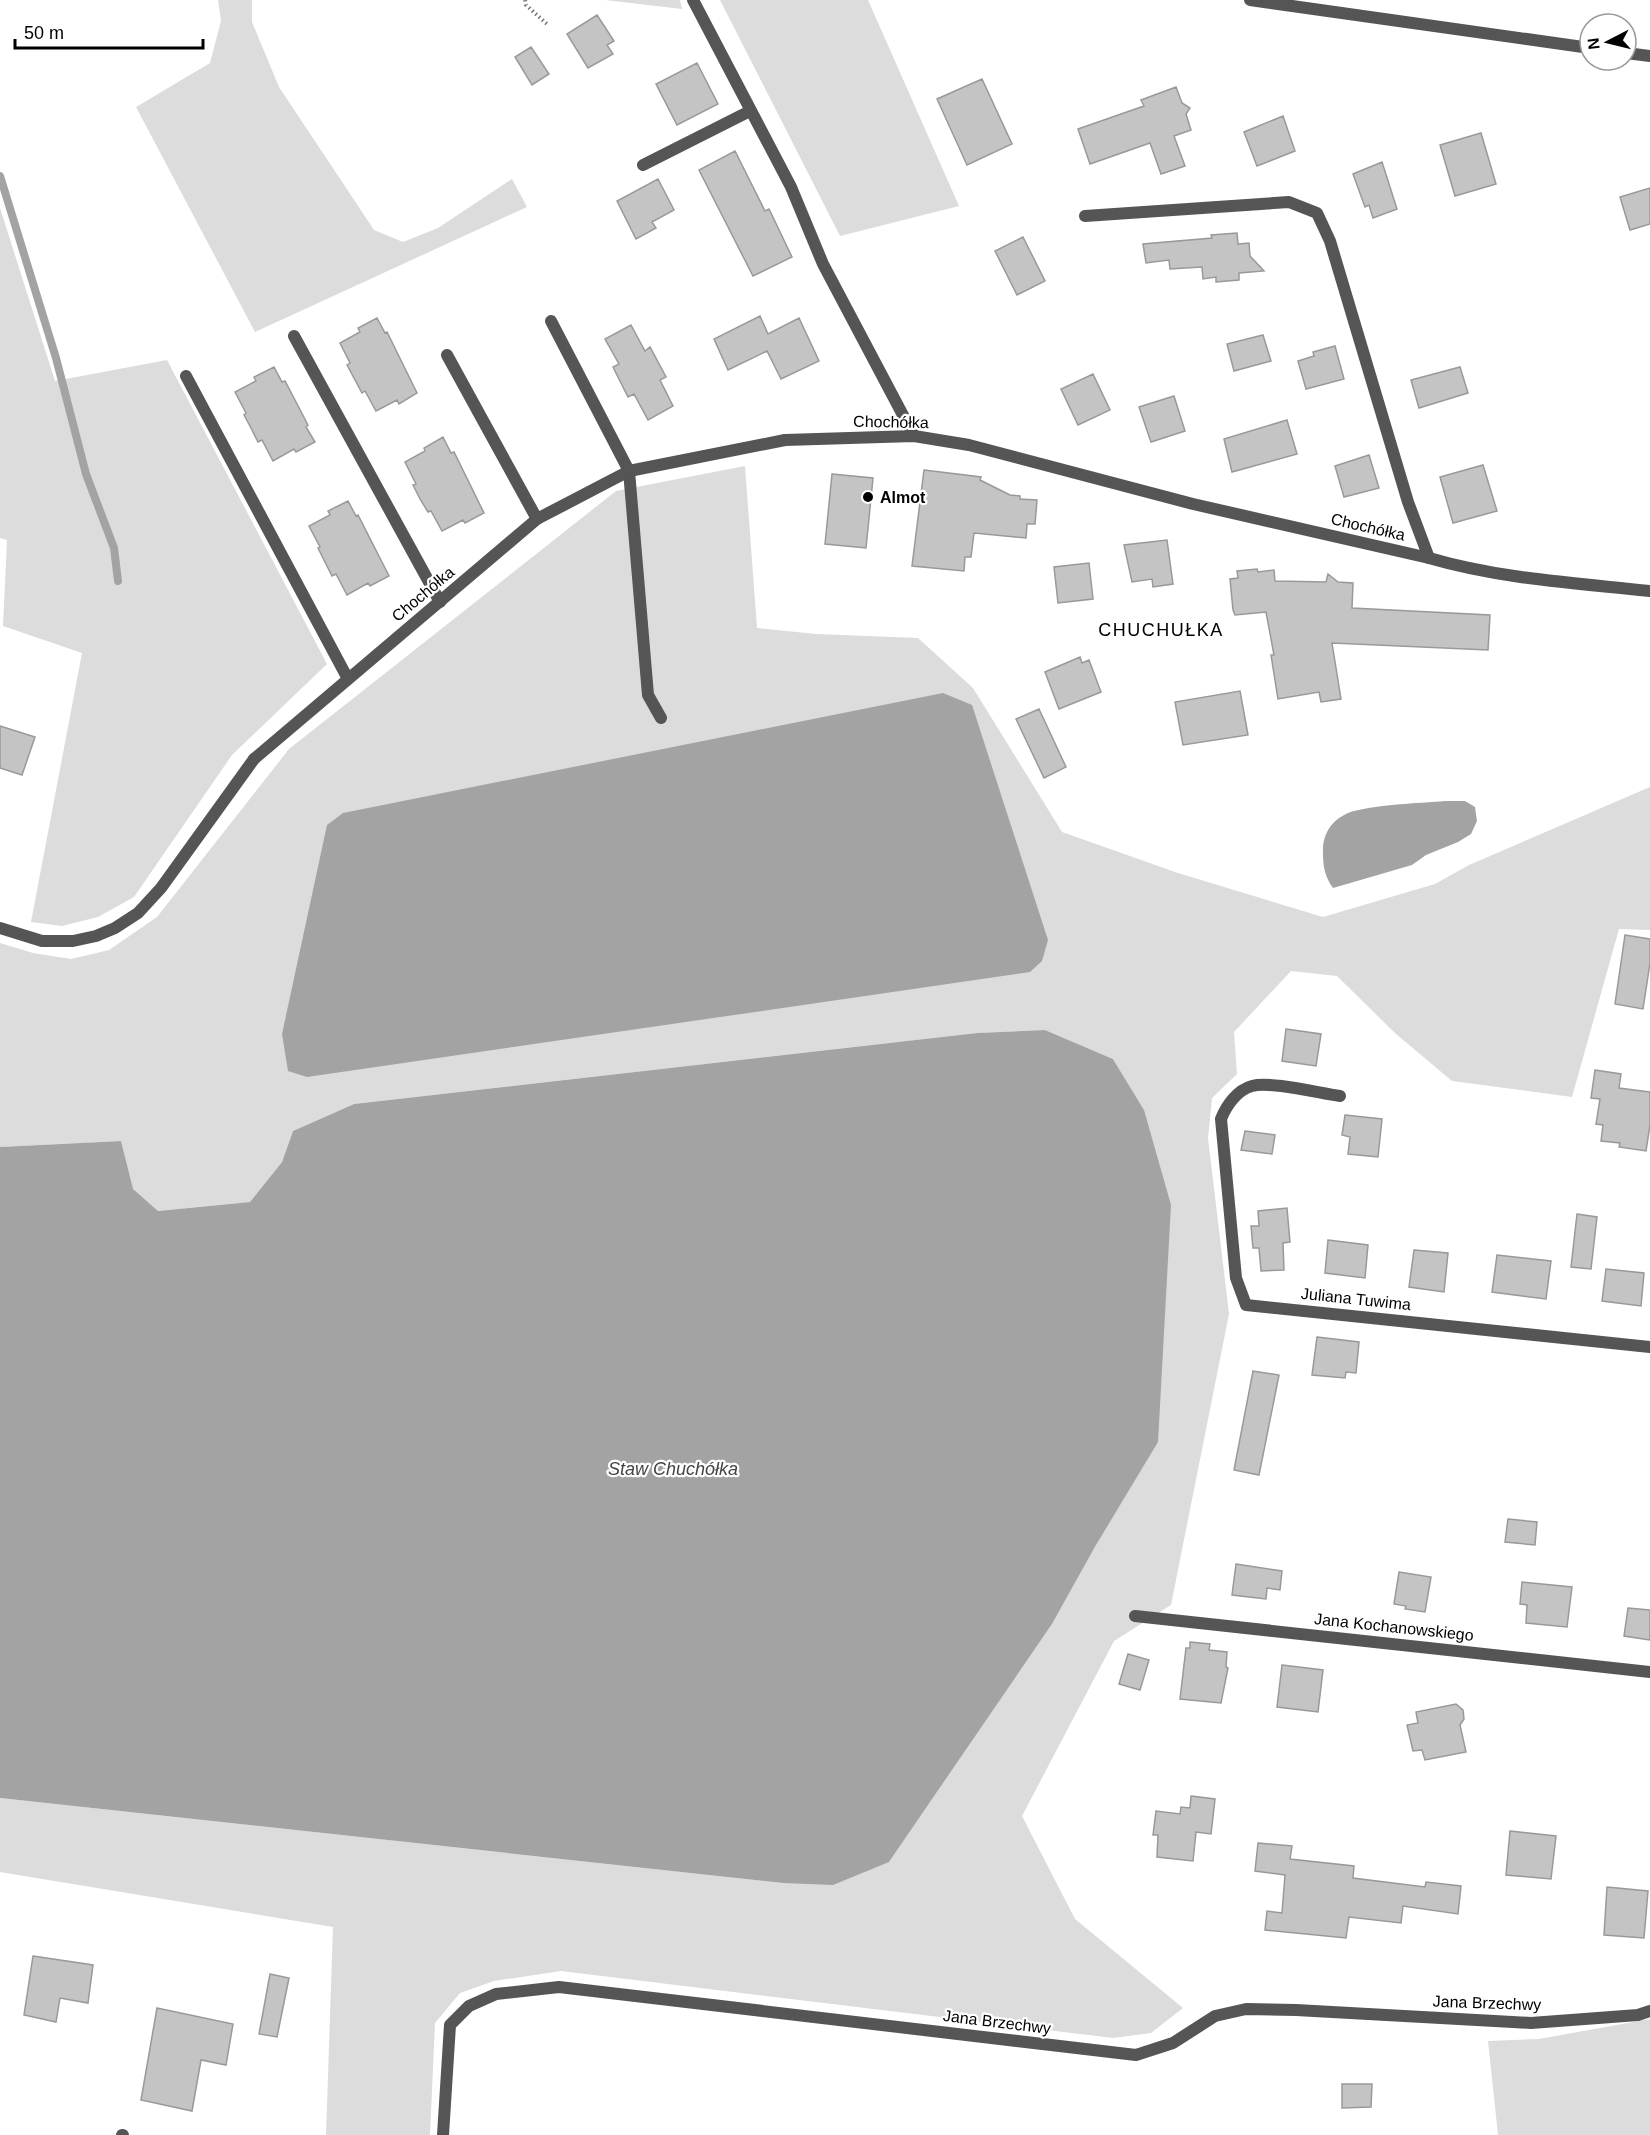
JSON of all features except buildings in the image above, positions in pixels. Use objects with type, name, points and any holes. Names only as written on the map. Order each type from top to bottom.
[{"type":"street","points":[[693,0],[791,187],[823,264],[914,436]]},
{"type":"street","points":[[1250,0],[1578,46]]},
{"type":"street","points":[[643,165],[750,111]]},
{"type":"street","points":[[1086,216],[1289,202],[1317,213],[1330,241],[1408,502],[1430,558]]},
{"type":"street","points":[[551,321],[629,471],[648,695],[662,718]]},
{"type":"street","points":[[294,336],[440,602]]},
{"type":"street","points":[[447,355],[537,519]]},
{"type":"street","points":[[186,376],[348,679]]},
{"type":"street","name":"Chochółka","points":[[0,928],[42,942],[73,941],[96,936],[115,928],[138,913],[161,888],[254,759],[537,519],[629,471],[784,440],[914,436],[969,445],[1193,504],[1430,558],[1463,568],[1530,579],[1650,591]]},
{"type":"street","name":"Juliana Tuwima","points":[[1340,1096],[1263,1084],[1250,1086],[1226,1106],[1221,1119],[1236,1278],[1246,1305],[1650,1347]]},
{"type":"street","name":"Jana Kochanowskiego","points":[[1135,1616],[1650,1672]]},
{"type":"street","name":"Jana Brzechwy","points":[[443,2135],[450,2025],[469,2006],[496,1994],[559,1987],[1136,2055],[1173,2043],[1215,2016],[1246,2009],[1531,2023],[1638,2015],[1650,2011]]},
{"type":"path","points":[[525,0],[526,5],[547,24]]},
{"type":"shaded area","points":[[218,0],[252,0],[252,22],[279,87],[374,230],[403,242],[438,228],[512,179],[527,207],[255,332],[136,107],[210,63],[221,21]]},
{"type":"shaded area","points":[[605,0],[680,0],[682,9]]},
{"type":"shaded area","points":[[720,0],[868,0],[959,206],[840,236]]},
{"type":"shaded area","points":[[0,208],[55,381],[167,360],[327,664],[232,755],[134,897],[98,917],[62,926],[31,922],[82,653],[3,626],[7,540],[0,538]]},
{"type":"shaded area","points":[[745,466],[757,628],[816,634],[918,638],[973,688],[1062,832],[1178,873],[1323,917],[1435,884],[1469,865],[1650,787],[1650,930],[1619,929],[1572,1097],[1452,1081],[1396,1034],[1337,976],[1291,971],[1234,1032],[1237,1074],[1212,1098],[1208,1138],[1229,1314],[1171,1605],[1114,1641],[1022,1816],[1075,1919],[1183,2008],[1151,2033],[1113,2038],[561,1971],[494,1981],[460,1993],[435,2023],[430,2135],[326,2135],[333,1927],[0,1872],[0,1798],[783,1883],[889,1862],[1052,1624],[1096,1545],[1144,1110],[1113,1059],[1045,1030],[977,1033],[354,1104],[293,1131],[282,1162],[250,1202],[158,1211],[132,1189],[121,1141],[0,1147],[0,943],[33,953],[71,959],[109,950],[157,917],[289,749],[616,491]]},
{"type":"shaded area","points":[[1650,2019],[1650,2135],[1498,2135],[1488,2041],[1539,2039]]},
{"type":"water","points":[[943,693],[972,705],[1048,940],[1042,961],[1030,972],[307,1077],[288,1071],[282,1034],[327,825],[343,813]]},
{"type":"water","points":[[1465,801],[1475,807],[1477,821],[1471,834],[1426,855],[1412,865],[1333,888],[1325,872],[1323,847],[1325,836],[1339,818],[1363,809]]},
{"type":"water","name":"Staw Chuchółka","points":[[1045,1030],[1113,1059],[1144,1110],[1171,1205],[1158,1442],[1052,1624],[889,1862],[833,1885],[783,1883],[0,1798],[0,1147],[121,1141],[133,1189],[158,1211],[250,1202],[282,1162],[293,1131],[354,1104],[977,1033]]},
{"type":"waterway","points":[[0,176],[56,358],[86,474],[114,548],[118,581]]},
{"type":"place","name":"Almot","points":[[868,497]]},
{"type":"district","name":"CHUCHUŁKA","points":[[1161,630]]}]
